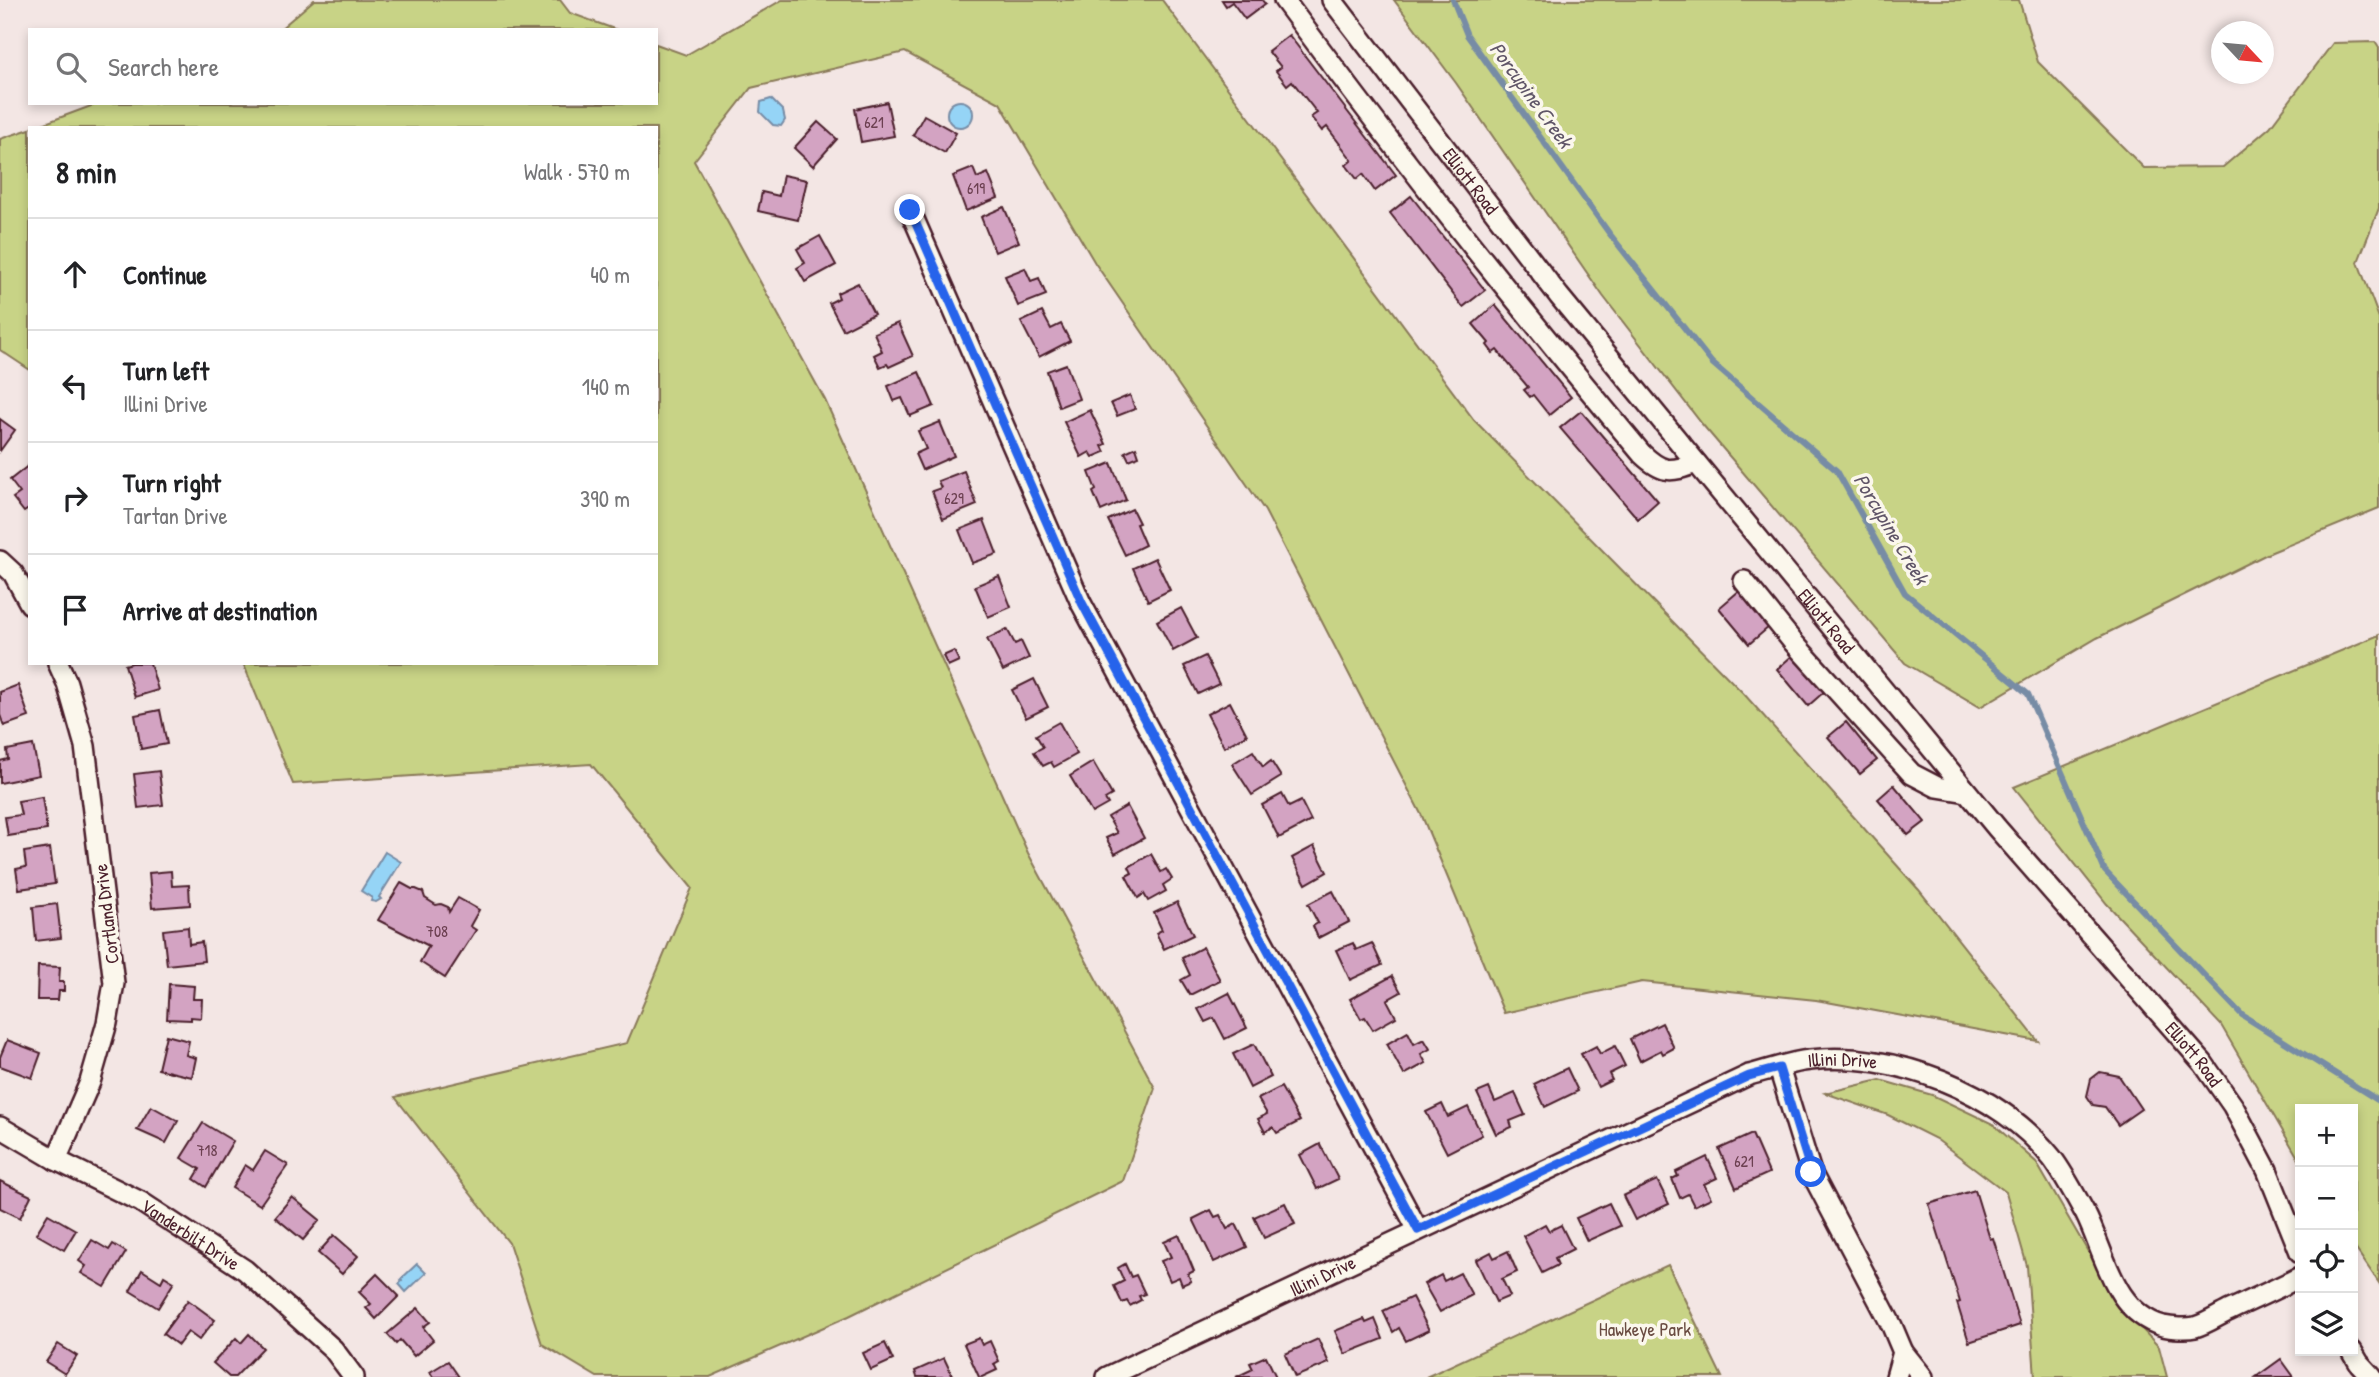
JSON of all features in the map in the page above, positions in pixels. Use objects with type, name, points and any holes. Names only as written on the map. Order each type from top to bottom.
[{"type":"street","points":[[1284,0],[1411,169],[1527,316],[1642,454],[1656,467],[1667,470],[1677,470],[1696,463]]},
{"type":"street","name":"Elliott Road","points":[[1332,0],[1559,296],[1967,792],[2203,1063],[2233,1106],[2267,1170],[2295,1240]]},
{"type":"street","points":[[910,210],[1082,603],[1418,1230]]},
{"type":"street","points":[[0,561],[13,573],[28,600]]},
{"type":"street","points":[[1744,581],[1793,642],[1912,774],[1937,787],[1967,792]]},
{"type":"street","name":"Cortland Drive","points":[[56,1160],[90,1082],[107,1023],[114,983],[85,746],[67,683],[59,665]]},
{"type":"street","name":"Illini Drive","points":[[1107,1377],[1749,1076],[1810,1060],[1861,1059],[1899,1066],[1941,1081],[1990,1104],[2018,1125],[2051,1158],[2085,1213],[2107,1268],[2123,1296],[2142,1317],[2164,1326],[2193,1328],[2295,1280]]},
{"type":"street","points":[[1779,1068],[1811,1172],[1903,1352],[1923,1377]]},
{"type":"street","name":"Vanderbilt Drive","points":[[0,1127],[56,1160],[141,1202],[245,1270],[333,1349],[354,1377]]},
{"type":"street","points":[[1896,1377],[1903,1352]]},
{"type":"street","points":[[2355,1356],[2372,1377]]},
{"type":"green space","points":[[314,0],[560,0],[570,13],[611,28],[281,28]]},
{"type":"green space","points":[[782,0],[1162,0],[1474,420],[1744,694],[1919,890],[2038,1041],[1816,1000],[1642,982],[1504,1013],[1422,816],[1265,511],[1095,263],[1000,103],[905,52],[751,88],[694,161],[825,400],[1028,853],[1155,1088],[1123,1181],[849,1316],[710,1377],[597,1377],[542,1344],[509,1243],[395,1097],[627,1043],[692,888],[591,764],[293,784],[244,665],[658,665],[658,126],[37,126],[94,105],[658,105],[658,45],[686,55]]},
{"type":"green space","points":[[1394,0],[2019,0],[2038,62],[2144,168],[2223,167],[2270,127],[2333,43],[2375,42],[2379,48],[2379,208],[2358,262],[2379,318],[2379,508],[2267,554],[2097,638],[1980,707],[1905,663],[1702,424],[1603,296],[1456,83]]},
{"type":"green space","points":[[28,130],[28,369],[0,350],[0,139]]},
{"type":"green space","points":[[2379,635],[2379,1283],[2358,1252],[2358,1104],[2295,1104],[2295,1152],[2221,1025],[2107,904],[2014,787]]},
{"type":"green space","points":[[1880,1080],[1932,1095],[1993,1124],[2036,1162],[2119,1305],[2159,1347],[2167,1377],[2035,1377],[2027,1266],[2006,1192],[1936,1139],[1888,1115],[1825,1093]]},
{"type":"green space","name":"Hawkeye Park","points":[[1668,1265],[1722,1377],[1426,1377]]},
{"type":"water","points":[[771,99],[783,111],[785,120],[781,126],[773,125],[760,112],[761,102]]},
{"type":"water","points":[[960,101],[969,105],[973,114],[969,123],[960,127],[951,123],[947,114],[951,105]]},
{"type":"water","points":[[385,852],[401,862],[379,897],[381,899],[371,901],[372,898],[361,891]]},
{"type":"water","points":[[417,1264],[426,1273],[406,1292],[399,1284]]},
{"type":"building","points":[[1222,0],[1262,0],[1265,4],[1245,19],[1232,2],[1226,6]]},
{"type":"building","points":[[1289,35],[1396,175],[1375,191],[1363,174],[1357,179],[1346,165],[1352,160],[1327,127],[1322,131],[1311,117],[1317,113],[1292,81],[1287,85],[1276,71],[1281,67],[1268,51]]},
{"type":"building","points":[[887,102],[894,136],[861,142],[855,109]]},
{"type":"building","points":[[924,115],[956,133],[945,153],[913,135]]},
{"type":"building","points":[[818,122],[837,139],[813,166],[794,148]]},
{"type":"building","points":[[973,168],[977,178],[988,173],[998,198],[966,211],[953,176]]},
{"type":"building","points":[[783,175],[807,180],[798,220],[758,211],[762,192],[779,196]]},
{"type":"building","points":[[1411,196],[1485,290],[1463,307],[1390,213]]},
{"type":"building","points":[[1004,207],[1019,242],[995,252],[981,217]]},
{"type":"building","points":[[820,236],[836,265],[805,282],[797,268],[805,263],[797,249]]},
{"type":"building","points":[[1025,268],[1031,281],[1039,278],[1046,295],[1018,306],[1005,276]]},
{"type":"building","points":[[858,283],[874,314],[843,330],[829,303],[839,298],[837,293]]},
{"type":"building","points":[[1495,305],[1571,397],[1549,415],[1533,395],[1530,397],[1524,390],[1528,387],[1497,350],[1493,353],[1487,345],[1489,343],[1473,324]]},
{"type":"building","points":[[1042,312],[1051,329],[1061,324],[1070,341],[1039,357],[1021,322]]},
{"type":"building","points":[[898,323],[913,356],[889,367],[887,364],[880,367],[874,355],[882,351],[874,333]]},
{"type":"building","points":[[1066,364],[1079,399],[1059,407],[1047,371]]},
{"type":"building","points":[[919,372],[934,406],[910,416],[902,398],[894,401],[888,386]]},
{"type":"building","points":[[1130,395],[1135,409],[1117,416],[1111,403]]},
{"type":"building","points":[[1090,410],[1106,444],[1102,446],[1105,452],[1093,457],[1090,452],[1081,457],[1064,422]]},
{"type":"building","points":[[1581,411],[1658,501],[1638,519],[1560,428]]},
{"type":"building","points":[[0,419],[15,430],[0,451]]},
{"type":"building","points":[[940,422],[954,456],[922,470],[915,454],[926,449],[918,431]]},
{"type":"building","points":[[1136,447],[1139,456],[1129,460],[1125,452]]},
{"type":"building","points":[[1111,463],[1126,500],[1101,511],[1089,472]]},
{"type":"building","points":[[28,466],[28,509],[24,512],[13,498],[20,493],[10,480]]},
{"type":"building","points":[[964,471],[977,505],[943,519],[932,491],[941,488],[938,481]]},
{"type":"building","points":[[1132,509],[1145,545],[1125,555],[1108,520]]},
{"type":"building","points":[[984,520],[997,554],[972,563],[959,530]]},
{"type":"building","points":[[1155,558],[1170,590],[1148,601],[1133,568]]},
{"type":"building","points":[[999,576],[1011,607],[988,617],[975,586]]},
{"type":"building","points":[[1739,591],[1769,627],[1749,644],[1719,608]]},
{"type":"building","points":[[1181,608],[1197,638],[1173,651],[1157,621]]},
{"type":"building","points":[[1007,629],[1015,644],[1021,641],[1029,658],[1003,671],[987,639]]},
{"type":"building","points":[[954,651],[959,661],[948,666],[943,656]]},
{"type":"building","points":[[1793,655],[1824,692],[1808,706],[1777,669]]},
{"type":"building","points":[[1205,656],[1219,684],[1198,694],[1184,666]]},
{"type":"building","points":[[125,665],[151,665],[158,690],[135,697]]},
{"type":"building","points":[[1034,679],[1048,707],[1026,718],[1012,690]]},
{"type":"building","points":[[18,685],[29,717],[4,726],[0,715],[0,692]]},
{"type":"building","points":[[1230,702],[1247,735],[1224,747],[1207,714]]},
{"type":"building","points":[[160,710],[167,744],[141,749],[135,715]]},
{"type":"building","points":[[1059,722],[1077,754],[1054,767],[1051,762],[1043,766],[1034,752],[1043,747],[1036,735]]},
{"type":"building","points":[[1846,722],[1877,760],[1860,774],[1828,737]]},
{"type":"building","points":[[33,745],[39,775],[0,783],[0,761],[8,759],[7,750]]},
{"type":"building","points":[[1253,751],[1263,767],[1271,761],[1281,777],[1252,795],[1232,764]]},
{"type":"building","points":[[1093,762],[1112,795],[1105,799],[1108,804],[1092,813],[1070,776]]},
{"type":"building","points":[[159,771],[163,805],[138,808],[134,774]]},
{"type":"building","points":[[1894,785],[1925,822],[1908,835],[1878,799]]},
{"type":"building","points":[[1282,794],[1289,807],[1301,801],[1311,821],[1279,838],[1262,805]]},
{"type":"building","points":[[42,797],[47,830],[8,836],[5,817],[21,815],[18,801]]},
{"type":"building","points":[[1127,806],[1144,838],[1115,854],[1106,838],[1117,833],[1108,817]]},
{"type":"building","points":[[1314,846],[1327,872],[1306,884],[1292,858]]},
{"type":"building","points":[[50,848],[55,884],[19,889],[16,869],[26,867],[24,852]]},
{"type":"building","points":[[1151,854],[1161,872],[1166,869],[1172,879],[1163,885],[1166,891],[1148,901],[1144,894],[1138,898],[1126,876],[1132,873],[1129,867]]},
{"type":"building","points":[[171,871],[172,886],[189,885],[190,905],[152,908],[149,873]]},
{"type":"building","points":[[401,883],[423,892],[425,898],[436,905],[448,907],[449,912],[458,898],[479,910],[470,926],[476,930],[445,978],[420,962],[429,946],[378,920]]},
{"type":"building","points":[[1333,891],[1349,922],[1318,938],[1313,926],[1318,923],[1308,904]]},
{"type":"building","points":[[1177,902],[1193,935],[1164,949],[1156,933],[1162,930],[1154,913]]},
{"type":"building","points":[[57,904],[61,938],[36,941],[33,907]]},
{"type":"building","points":[[188,927],[189,944],[202,942],[204,961],[167,965],[163,930]]},
{"type":"building","points":[[1353,943],[1356,950],[1372,943],[1382,965],[1350,980],[1336,950]]},
{"type":"building","points":[[1203,947],[1220,980],[1190,995],[1181,980],[1190,975],[1182,958]]},
{"type":"building","points":[[38,966],[60,967],[59,982],[64,982],[64,991],[59,991],[58,1000],[37,1000]]},
{"type":"building","points":[[1392,976],[1401,992],[1387,1000],[1396,1017],[1373,1030],[1365,1017],[1361,1019],[1350,999]]},
{"type":"building","points":[[169,984],[194,986],[193,999],[202,999],[201,1018],[167,1019]]},
{"type":"building","points":[[1229,993],[1247,1028],[1225,1039],[1214,1018],[1205,1022],[1198,1009]]},
{"type":"building","points":[[1662,1023],[1674,1048],[1663,1054],[1661,1050],[1640,1061],[1630,1039]]},
{"type":"building","points":[[1408,1032],[1414,1044],[1424,1039],[1430,1049],[1421,1054],[1426,1063],[1404,1075],[1387,1044]]},
{"type":"building","points":[[166,1035],[189,1041],[186,1055],[196,1058],[192,1077],[158,1069]]},
{"type":"building","points":[[7,1040],[41,1053],[32,1078],[0,1066],[0,1057]]},
{"type":"building","points":[[1254,1044],[1271,1077],[1250,1088],[1233,1054]]},
{"type":"building","points":[[1596,1046],[1600,1054],[1615,1046],[1625,1066],[1609,1074],[1612,1080],[1598,1087],[1581,1054]]},
{"type":"building","points":[[1567,1068],[1578,1091],[1545,1107],[1534,1084]]},
{"type":"building","points":[[2100,1072],[2119,1076],[2141,1109],[2118,1125],[2105,1107],[2093,1105],[2087,1096],[2091,1079]]},
{"type":"building","points":[[1281,1087],[1300,1121],[1277,1133],[1273,1127],[1265,1132],[1258,1119],[1267,1114],[1258,1099]]},
{"type":"building","points":[[1489,1088],[1495,1102],[1515,1093],[1525,1115],[1510,1121],[1512,1127],[1496,1134],[1477,1093]]},
{"type":"building","points":[[1442,1104],[1448,1117],[1468,1107],[1482,1135],[1447,1153],[1426,1112]]},
{"type":"building","points":[[151,1106],[178,1121],[166,1143],[137,1130]]},
{"type":"building","points":[[203,1123],[233,1141],[206,1187],[194,1179],[200,1169],[181,1158]]},
{"type":"building","points":[[1752,1134],[1769,1173],[1736,1188],[1719,1149]]},
{"type":"building","points":[[1320,1144],[1338,1179],[1317,1189],[1300,1155]]},
{"type":"building","points":[[265,1151],[288,1165],[260,1205],[232,1188],[245,1165],[253,1170]]},
{"type":"building","points":[[1707,1157],[1717,1178],[1704,1184],[1711,1198],[1694,1206],[1688,1194],[1680,1198],[1672,1179],[1678,1176],[1676,1172]]},
{"type":"building","points":[[1657,1180],[1669,1204],[1635,1220],[1623,1196]]},
{"type":"building","points":[[0,1181],[31,1196],[20,1218],[0,1208]]},
{"type":"building","points":[[1975,1190],[2020,1325],[1969,1342],[1957,1303],[1960,1302],[1929,1204]]},
{"type":"building","points":[[292,1197],[320,1220],[303,1240],[275,1217]]},
{"type":"building","points":[[1285,1203],[1295,1224],[1264,1238],[1254,1217]]},
{"type":"building","points":[[1609,1203],[1620,1226],[1587,1241],[1576,1218]]},
{"type":"building","points":[[1211,1210],[1215,1217],[1220,1215],[1227,1229],[1236,1224],[1247,1247],[1214,1262],[1193,1219]]},
{"type":"building","points":[[48,1214],[76,1230],[64,1250],[36,1234]]},
{"type":"building","points":[[1545,1224],[1549,1231],[1561,1225],[1573,1249],[1555,1258],[1558,1265],[1542,1273],[1523,1236]]},
{"type":"building","points":[[334,1235],[358,1256],[342,1274],[318,1253]]},
{"type":"building","points":[[1179,1235],[1194,1271],[1188,1274],[1191,1281],[1182,1285],[1179,1277],[1170,1281],[1161,1261],[1171,1257],[1164,1242]]},
{"type":"building","points":[[92,1240],[109,1250],[113,1244],[126,1252],[105,1287],[81,1273],[86,1266],[79,1261]]},
{"type":"building","points":[[1508,1251],[1517,1272],[1502,1279],[1510,1296],[1496,1302],[1476,1260],[1491,1252],[1494,1258]]},
{"type":"building","points":[[1125,1264],[1131,1277],[1136,1275],[1145,1294],[1139,1296],[1141,1300],[1130,1306],[1127,1301],[1122,1303],[1114,1286],[1124,1281],[1118,1268]]},
{"type":"building","points":[[142,1270],[161,1282],[164,1276],[174,1282],[158,1308],[130,1291]]},
{"type":"building","points":[[1460,1273],[1472,1295],[1440,1312],[1424,1284],[1441,1275],[1444,1281]]},
{"type":"building","points":[[377,1274],[399,1296],[376,1319],[366,1308],[371,1304],[359,1292]]},
{"type":"building","points":[[1412,1297],[1429,1330],[1406,1341],[1399,1328],[1393,1332],[1383,1311]]},
{"type":"building","points":[[188,1300],[215,1320],[199,1340],[188,1332],[178,1345],[163,1334]]},
{"type":"building","points":[[418,1308],[430,1322],[423,1327],[433,1340],[414,1356],[400,1340],[396,1344],[387,1334]]},
{"type":"building","points":[[1364,1319],[1366,1323],[1375,1319],[1383,1339],[1345,1354],[1335,1331]]},
{"type":"building","points":[[249,1334],[263,1348],[235,1377],[229,1377],[213,1363],[236,1338],[241,1343]]},
{"type":"building","points":[[979,1338],[982,1345],[990,1341],[999,1361],[994,1364],[997,1370],[982,1377],[979,1377],[964,1344]]},
{"type":"building","points":[[1318,1339],[1329,1363],[1295,1377],[1285,1354]]},
{"type":"building","points":[[885,1343],[893,1360],[871,1370],[863,1353]]},
{"type":"building","points":[[58,1344],[77,1356],[65,1374],[46,1362]]},
{"type":"building","points":[[1266,1356],[1276,1377],[1236,1377],[1253,1369],[1250,1363]]},
{"type":"building","points":[[944,1358],[953,1377],[917,1377],[915,1371]]},
{"type":"building","points":[[2281,1359],[2294,1377],[2256,1377]]},
{"type":"building","points":[[448,1361],[459,1377],[433,1377],[430,1372]]},
{"type":"waterway","name":"Porcupine Creek","points":[[1453,0],[1467,35],[1609,233],[1712,363],[1837,471],[1905,593],[2028,694],[2105,871],[2242,1015],[2379,1101]]},
{"type":"route","points":[[910,210],[1082,603],[1418,1230],[1749,1076],[1779,1068],[1811,1172]]}]
